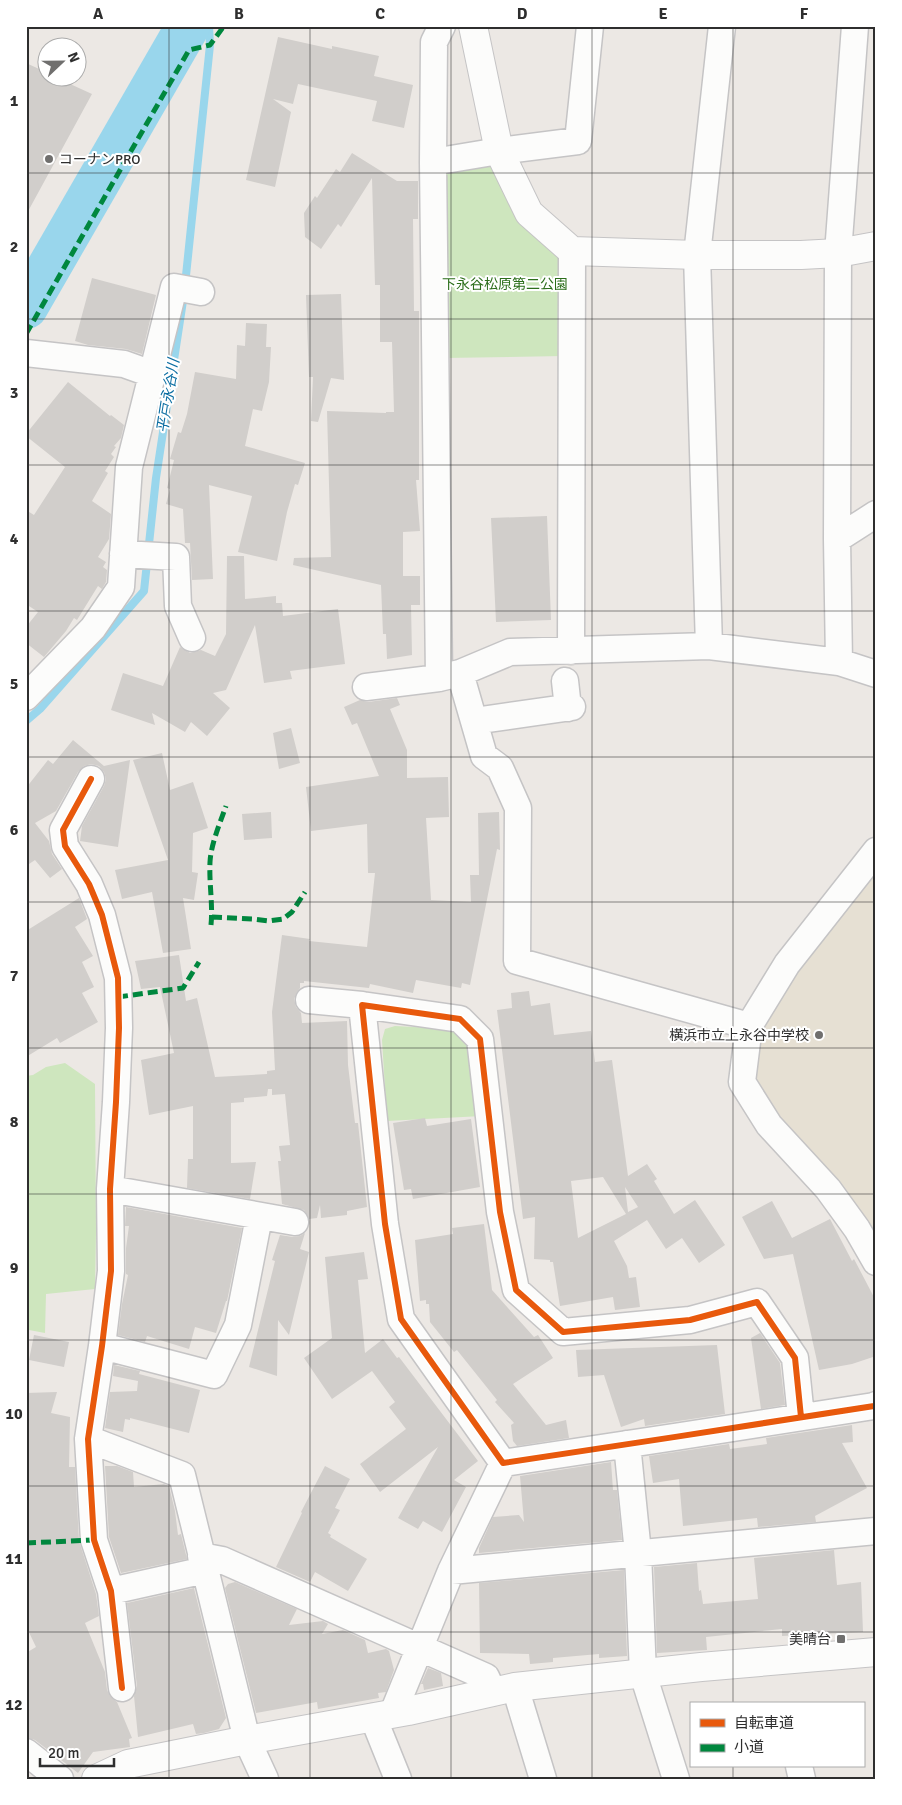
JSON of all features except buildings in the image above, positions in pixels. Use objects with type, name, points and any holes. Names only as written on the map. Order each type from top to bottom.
[{"type":"street","points":[[442,26],[434,42],[432,162],[450,676],[474,721],[484,756],[500,768],[518,808],[518,961],[749,1026]]},
{"type":"street","points":[[473,26],[499,151],[529,213],[572,251],[697,255],[838,253],[876,246]]},
{"type":"street","points":[[432,162],[578,141],[590,26]]},
{"type":"street","points":[[708,646],[697,255],[722,26]]},
{"type":"street","points":[[839,662],[837,539],[838,253],[855,26]]},
{"type":"street","points":[[474,721],[570,708],[565,661],[572,251]]},
{"type":"street","points":[[26,696],[93,628],[121,586],[130,554],[129,467],[174,287],[201,292]]},
{"type":"street","points":[[28,354],[124,364],[152,374]]},
{"type":"street","points":[[837,539],[876,514]]},
{"type":"street","points":[[130,554],[176,557],[178,606],[192,638]]},
{"type":"street","points":[[366,687],[450,676],[510,652],[565,661],[708,646],[839,662],[875,673]]},
{"type":"street","points":[[91,779],[63,830],[65,846],[89,884],[102,915],[118,978],[119,1028],[110,1189],[111,1271],[88,1439],[94,1540],[111,1591],[122,1688]]},
{"type":"street","points":[[876,851],[787,964],[749,1026],[742,1082],[769,1125],[828,1189],[857,1230],[876,1262]]},
{"type":"street","points":[[309,1000],[362,1005],[460,1019],[480,1039],[500,1212],[516,1290],[563,1332],[690,1320],[757,1302],[795,1358],[801,1418]]},
{"type":"street","points":[[362,1005],[385,1224],[400,1319],[503,1463]]},
{"type":"street","points":[[110,1189],[295,1222]]},
{"type":"street","points":[[102,1346],[214,1375],[238,1325],[259,1217]]},
{"type":"street","points":[[503,1463],[801,1418],[875,1413]]},
{"type":"street","points":[[88,1439],[182,1475],[248,1740],[265,1779]]},
{"type":"street","points":[[627,1444],[638,1553],[644,1674],[676,1779]]},
{"type":"street","points":[[398,1779],[383,1715],[420,1648],[451,1571],[503,1463]]},
{"type":"street","points":[[451,1571],[876,1531]]},
{"type":"street","points":[[111,1591],[203,1563],[222,1560],[486,1676],[504,1689],[543,1779]]},
{"type":"street","points":[[96,1779],[128,1764],[383,1715],[504,1689],[876,1652]]},
{"type":"street","points":[[26,1752],[60,1779]]},
{"type":"shaded area","name":"横浜市立上永谷中学校","points":[[876,867],[876,1243],[754,1087],[751,1061],[772,1008],[817,940]]},
{"type":"green space","name":"下永谷松原第二公園","points":[[494,163],[565,257],[564,356],[444,358],[443,171]]},
{"type":"green space","points":[[395,1026],[454,1031],[471,1040],[482,1116],[387,1121],[382,1040],[385,1029]]},
{"type":"green space","points":[[65,1063],[95,1084],[95,1289],[46,1294],[45,1333],[29,1330],[26,1349],[26,1076],[33,1075],[46,1067]]},
{"type":"waterway","name":"平戸永谷川","points":[[26,307],[188,26]]},
{"type":"waterway","name":"平戸永谷川","points":[[185,285],[210,45],[209,26]]},
{"type":"waterway","name":"平戸永谷川","points":[[26,721],[40,709],[144,591],[156,478],[183,301]]},
{"type":"marked path","points":[[26,334],[189,50],[210,45],[224,26]]},
{"type":"marked path","points":[[211,925],[211,855],[226,806]]},
{"type":"marked path","points":[[212,917],[269,921],[283,919],[292,912],[305,892]]},
{"type":"marked path","points":[[118,997],[183,988],[199,962]]},
{"type":"marked path","points":[[26,1543],[94,1540]]},
{"type":"cycle path","points":[[91,779],[63,830],[65,846],[89,884],[102,915],[118,978],[119,1028],[110,1189],[111,1271],[88,1439],[94,1540],[111,1591],[122,1688]]},
{"type":"cycle path","points":[[801,1417],[795,1358],[757,1302],[690,1320],[563,1332],[516,1290],[500,1212],[480,1039],[460,1019],[362,1005],[385,1224],[401,1319],[503,1463],[781,1421],[876,1405]]},
{"type":"place","name":"コーナンPRO","points":[[49,159]]},
{"type":"place","name":"横浜市立上永谷中学校","points":[[819,1035]]},
{"type":"place","name":"美晴台","points":[[841,1639]]}]
